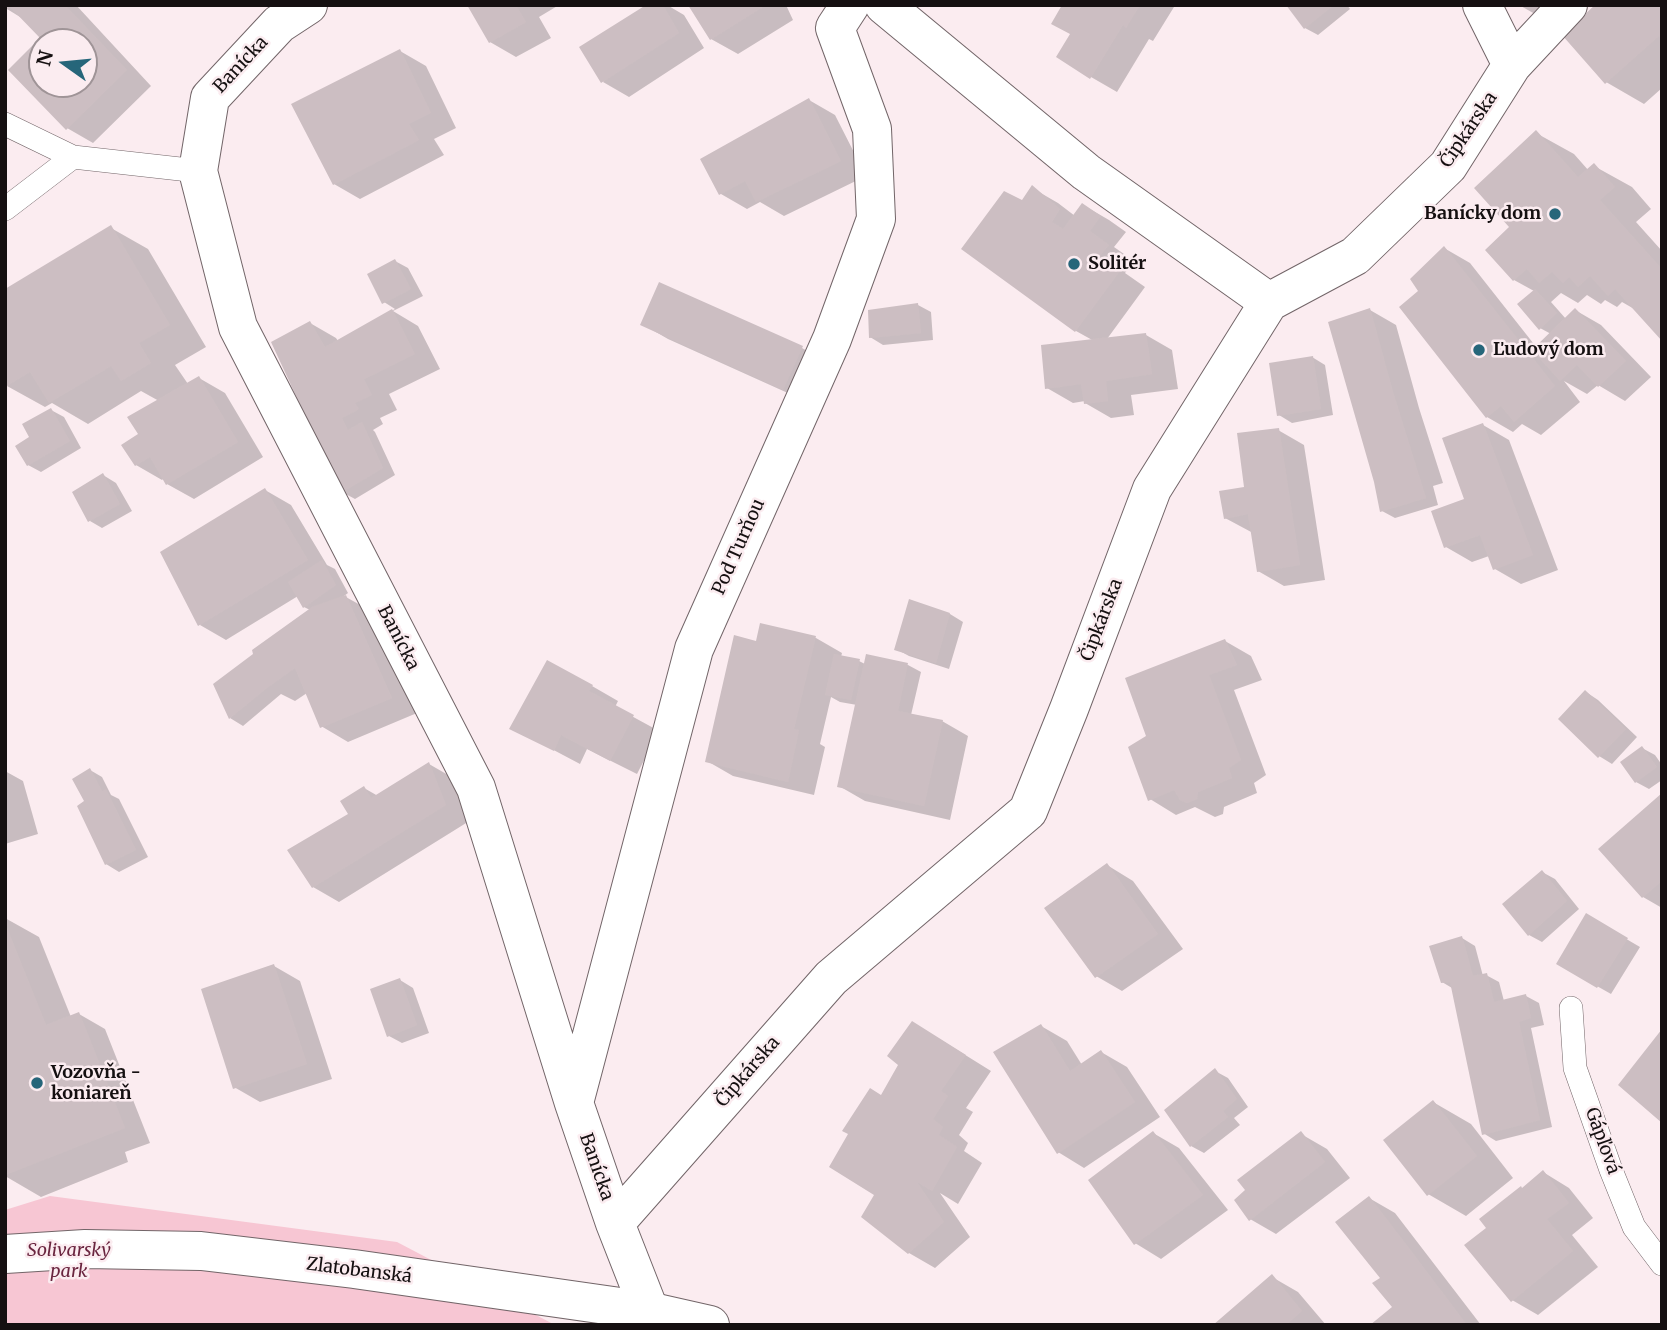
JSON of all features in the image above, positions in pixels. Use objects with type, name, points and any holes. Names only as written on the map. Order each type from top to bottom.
[{"type":"street","name":"Banícka","points":[[308,5],[279,24],[210,98],[198,171],[238,327],[476,788],[574,1102],[651,1318]]},
{"type":"street","name":"Pod Turňou","points":[[574,1102],[694,649],[832,339],[876,219],[872,129],[835,28],[850,5]]},
{"type":"street","points":[[884,5],[1086,172],[1269,302]]},
{"type":"street","points":[[1482,5],[1512,65]]},
{"type":"street","name":"Čipkárska","points":[[615,1223],[831,978],[1028,811],[1152,489],[1269,302],[1355,256],[1448,166],[1512,65],[1568,5]]},
{"type":"street","name":"Zlatobanská","points":[[5,1254],[85,1249],[201,1251],[354,1269],[651,1318],[710,1325]]},
{"type":"lane","points":[[5,124],[73,157],[198,171]]},
{"type":"lane","points":[[5,209],[73,157]]},
{"type":"lane","name":"Gápľová","points":[[1571,1008],[1575,1068],[1611,1170],[1634,1227],[1662,1265]]},
{"type":"green space","name":"Solivarský park","points":[[50,1196],[397,1242],[555,1325],[5,1325],[5,1210]]},
{"type":"building","points":[[5,5],[65,5],[87,28],[30,28],[10,7],[5,11]]},
{"type":"building","points":[[467,5],[516,5],[526,22],[489,43]]},
{"type":"building","points":[[646,5],[663,5],[679,33],[601,83],[579,47]]},
{"type":"building","points":[[688,5],[766,5],[710,40]]},
{"type":"building","points":[[1062,5],[1140,5],[1126,28],[1123,25],[1090,79],[1056,57],[1070,34],[1051,24]]},
{"type":"building","points":[[1286,5],[1334,5],[1304,29]]},
{"type":"building","points":[[1595,5],[1662,5],[1662,40],[1659,36],[1605,84],[1562,35]]},
{"type":"building","points":[[98,40],[127,70],[66,130],[35,98],[98,98]]},
{"type":"building","points":[[400,49],[431,113],[409,124],[419,140],[333,185],[291,104]]},
{"type":"building","points":[[28,50],[28,91],[8,70]]},
{"type":"building","points":[[809,98],[841,161],[756,202],[745,181],[719,195],[700,159]]},
{"type":"building","name":"Banícky dom","points":[[1536,130],[1578,177],[1594,163],[1615,187],[1600,200],[1662,269],[1662,341],[1615,289],[1608,296],[1590,276],[1578,287],[1569,277],[1563,283],[1552,272],[1539,283],[1527,269],[1513,281],[1485,250],[1509,227],[1474,188]]},
{"type":"building","points":[[1032,185],[1060,209],[1052,222],[1063,229],[1082,203],[1101,216],[1090,231],[1109,245],[1100,256],[1120,271],[1075,332],[961,249],[1004,191],[1022,200]]},
{"type":"building","points":[[111,225],[170,325],[139,343],[151,363],[121,381],[111,366],[49,403],[30,372],[5,387],[5,289]]},
{"type":"building","name":"Ľudový dom","points":[[1444,246],[1555,386],[1514,422],[1501,406],[1486,418],[1399,307],[1418,291],[1410,279]]},
{"type":"building","points":[[395,259],[411,289],[382,304],[367,274]]},
{"type":"building","points":[[659,282],[803,346],[783,390],[640,325]]},
{"type":"building","points":[[1535,289],[1557,313],[1539,330],[1517,304]]},
{"type":"building","points":[[918,303],[921,333],[869,338],[868,310]]},
{"type":"building","points":[[1370,308],[1426,498],[1380,512],[1374,482],[1328,322]]},
{"type":"building","points":[[1575,308],[1626,361],[1598,387],[1577,365],[1560,381],[1532,350]]},
{"type":"building","points":[[392,309],[415,354],[364,379],[372,395],[355,403],[359,409],[342,418],[348,430],[362,422],[383,468],[341,493],[271,342],[310,321],[325,347]]},
{"type":"building","points":[[1146,333],[1152,374],[1106,381],[1108,401],[1084,404],[1081,384],[1045,389],[1041,345]]},
{"type":"building","points":[[1313,356],[1321,409],[1277,416],[1269,363]]},
{"type":"building","points":[[199,376],[238,442],[166,485],[150,457],[135,466],[121,445],[138,434],[127,417]]},
{"type":"building","points":[[51,408],[70,441],[27,466],[15,446],[29,437],[22,424]]},
{"type":"building","points":[[1483,423],[1533,555],[1493,570],[1480,535],[1444,548],[1431,511],[1464,499],[1442,438]]},
{"type":"building","points":[[1279,428],[1300,565],[1257,572],[1248,514],[1224,519],[1219,491],[1244,487],[1237,433]]},
{"type":"building","points":[[103,473],[120,504],[88,522],[72,492]]},
{"type":"building","points":[[265,488],[308,560],[198,626],[160,552]]},
{"type":"building","points":[[322,560],[336,585],[303,608],[288,582]]},
{"type":"building","points":[[346,595],[392,698],[320,728],[295,668],[229,719],[213,684],[253,654],[252,650],[312,607]]},
{"type":"building","points":[[909,599],[950,613],[936,663],[894,650]]},
{"type":"building","points":[[760,623],[816,636],[794,729],[799,730],[788,782],[705,762],[734,635],[756,641]]},
{"type":"building","points":[[1225,639],[1237,665],[1209,675],[1241,760],[1229,768],[1232,778],[1198,792],[1197,799],[1187,803],[1180,800],[1174,790],[1148,801],[1128,747],[1146,736],[1125,678]]},
{"type":"building","points":[[834,654],[860,659],[851,700],[825,695]]},
{"type":"building","points":[[866,654],[908,663],[898,711],[943,720],[924,806],[837,787]]},
{"type":"building","points":[[547,660],[593,685],[589,691],[634,715],[610,761],[561,735],[554,751],[509,729]]},
{"type":"building","points":[[1585,690],[1626,729],[1598,758],[1558,719]]},
{"type":"building","points":[[1642,746],[1657,767],[1635,783],[1620,762]]},
{"type":"building","points":[[429,762],[446,805],[312,888],[287,850],[348,814],[340,801],[364,786],[371,798]]},
{"type":"building","points":[[90,768],[102,791],[106,789],[136,850],[105,865],[77,806],[84,801],[72,779]]},
{"type":"building","points":[[1662,793],[1662,881],[1642,898],[1598,849]]},
{"type":"building","points":[[1107,863],[1158,934],[1095,978],[1044,908]]},
{"type":"building","points":[[1542,870],[1567,901],[1528,936],[1502,904]]},
{"type":"building","points":[[1586,913],[1628,938],[1597,988],[1556,964]]},
{"type":"building","name":"Vozovňa - koniareň","points":[[5,923],[46,1025],[79,1012],[125,1128],[5,1175]]},
{"type":"building","points":[[1462,936],[1473,976],[1487,973],[1494,1002],[1526,994],[1531,1018],[1519,1022],[1540,1120],[1482,1135],[1450,982],[1441,983],[1429,946]]},
{"type":"building","points":[[274,964],[307,1064],[233,1089],[201,989]]},
{"type":"building","points":[[400,978],[417,1025],[387,1037],[370,989]]},
{"type":"building","points":[[912,1021],[966,1055],[941,1091],[948,1096],[933,1119],[943,1127],[939,1135],[957,1147],[932,1191],[917,1182],[944,1222],[908,1254],[861,1217],[874,1195],[829,1167],[848,1134],[842,1131],[870,1088],[881,1095],[898,1065],[887,1056]]},
{"type":"building","points":[[1041,1024],[1070,1071],[1101,1050],[1135,1102],[1057,1154],[993,1052]]},
{"type":"building","points":[[1662,1029],[1662,1123],[1618,1085]]},
{"type":"building","points":[[1215,1068],[1237,1099],[1223,1111],[1228,1117],[1190,1147],[1164,1110]]},
{"type":"building","points":[[1433,1100],[1477,1156],[1427,1196],[1383,1140]]},
{"type":"building","points":[[1153,1131],[1203,1195],[1134,1245],[1088,1180]]},
{"type":"building","points":[[1301,1131],[1325,1162],[1249,1221],[1234,1200],[1245,1190],[1237,1180]]},
{"type":"building","points":[[1543,1170],[1569,1203],[1547,1219],[1573,1251],[1511,1302],[1464,1245],[1486,1228],[1479,1219]]},
{"type":"building","points":[[1369,1196],[1467,1325],[1370,1325],[1392,1307],[1372,1283],[1380,1278],[1335,1222]]},
{"type":"building","points":[[1272,1274],[1302,1311],[1286,1325],[1213,1325]]},
{"type":"place","name":"Banícky dom","points":[[1555,214]]},
{"type":"place","name":"Solitér","points":[[1074,264]]},
{"type":"place","name":"Ľudový dom","points":[[1479,350]]},
{"type":"place","name":"Vozovňa - koniareň","points":[[37,1083]]}]
